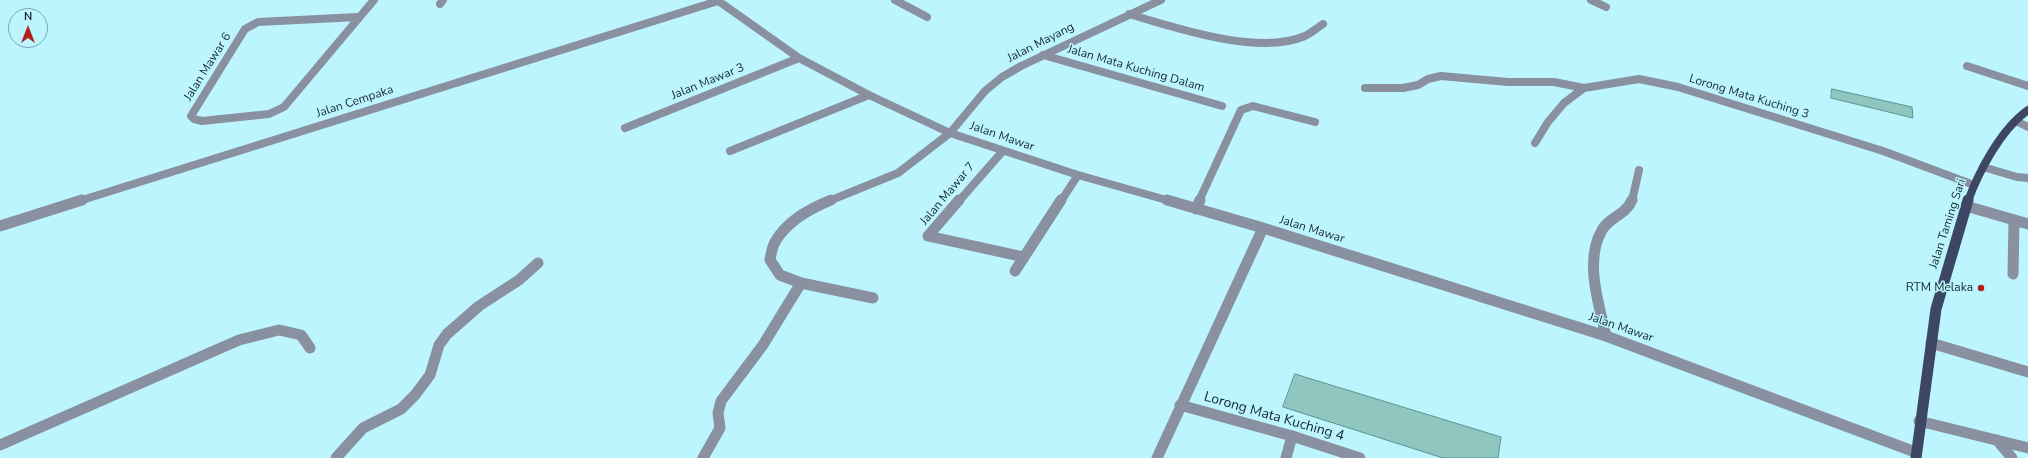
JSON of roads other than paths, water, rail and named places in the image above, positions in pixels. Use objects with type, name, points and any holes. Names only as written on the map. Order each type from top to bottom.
[{"type":"main road","name":"Jalan Taming Sari","points":[[1916,455],[1936,309],[1966,206],[1983,167],[2016,121],[2028,110]]},
{"type":"street","name":"Jalan Mawar 6","points":[[358,17],[258,22],[251,24],[245,29],[192,116],[194,119],[202,121],[269,114],[284,107],[358,17],[374,0]]},
{"type":"street","name":"Jalan Mawar","points":[[717,0],[800,58],[869,95],[950,133],[1002,152],[1263,228],[1606,336],[1916,455]]},
{"type":"street","name":"Jalan Cempaka","points":[[0,226],[717,0]]},
{"type":"street","points":[[895,0],[927,17]]},
{"type":"street","name":"Jalan Mayang","points":[[873,298],[801,283],[780,275],[770,260],[774,244],[788,225],[806,212],[898,173],[950,133],[985,91],[1008,73],[1161,0]]},
{"type":"street","points":[[1590,0],[1606,8]]},
{"type":"street","points":[[1129,14],[1219,39],[1234,41],[1280,41],[1302,38],[1316,32],[1323,24]]},
{"type":"street","name":"Jalan Mata Kuching Dalam","points":[[1043,55],[1222,106]]},
{"type":"street","name":"Jalan Mawar 3","points":[[625,128],[800,58]]},
{"type":"street","points":[[1967,66],[2028,86]]},
{"type":"street","points":[[1365,88],[1403,88],[1418,85],[1428,79],[1442,76],[1508,82],[1554,82],[1584,88]]},
{"type":"street","name":"Lorong Mata Kuching 3","points":[[1535,143],[1548,122],[1564,103],[1584,88],[1639,79],[1678,87],[1883,151],[1974,185]]},
{"type":"street","points":[[730,151],[869,95]]},
{"type":"street","points":[[1196,209],[1241,110],[1254,106],[1315,122]]},
{"type":"street","points":[[2016,121],[2028,127]]},
{"type":"street","name":"Jalan Mawar 7","points":[[1002,152],[928,236],[1024,257]]},
{"type":"street","points":[[1983,167],[2017,177],[2028,178]]},
{"type":"street","points":[[1606,336],[1594,265],[1596,247],[1602,229],[1627,208],[1634,193],[1639,170]]},
{"type":"street","points":[[1015,271],[1078,175]]},
{"type":"street","points":[[1966,206],[2028,224]]},
{"type":"street","points":[[2013,274],[2014,220]]},
{"type":"street","points":[[1157,458],[1180,405],[1263,228]]},
{"type":"street","points":[[336,458],[367,425],[398,411],[422,387],[431,375],[435,353],[440,344],[452,330],[474,309],[518,283],[538,264]]},
{"type":"street","points":[[703,458],[720,428],[718,413],[721,401],[763,345],[801,283]]},
{"type":"street","points":[[0,445],[239,340],[279,330],[301,335],[310,348]]},
{"type":"street","points":[[1931,343],[2028,372]]},
{"type":"street","name":"Lorong Mata Kuching 4","points":[[1180,405],[1292,436],[1360,458]]},
{"type":"street","points":[[1920,421],[2028,448]]},
{"type":"street","points":[[1286,458],[1292,436]]},
{"type":"street","points":[[1997,440],[2012,458]]},
{"type":"place","name":"RTM Melaka","points":[[1981,288]]}]
